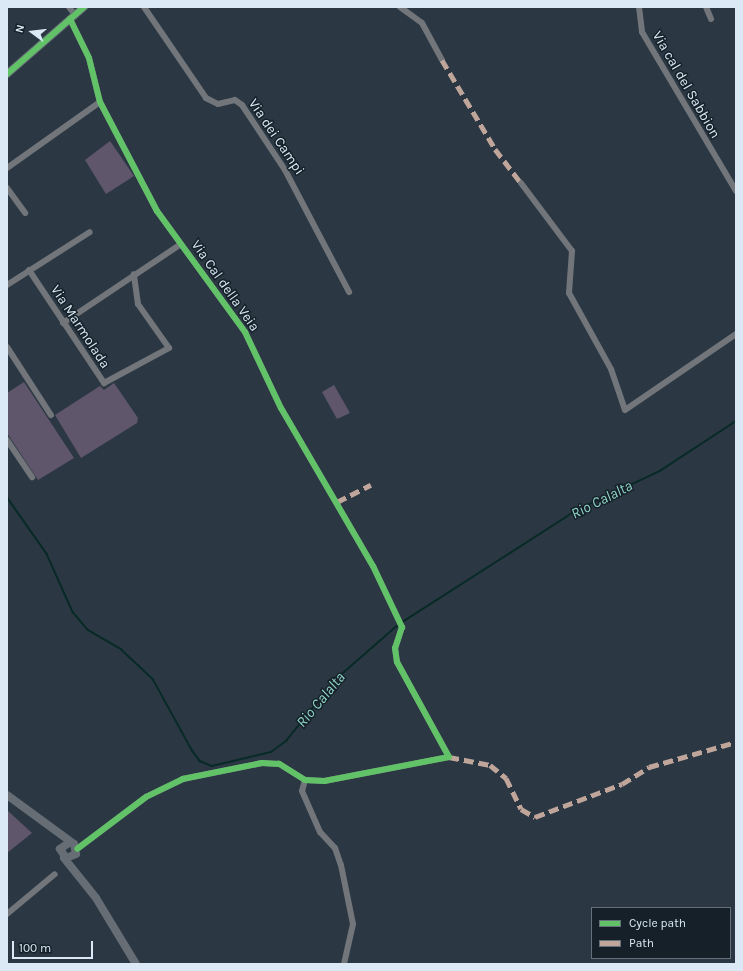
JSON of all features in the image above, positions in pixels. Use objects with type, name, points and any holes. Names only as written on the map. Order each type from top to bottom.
[{"type":"main road","points":[[7,74],[84,7]]},
{"type":"main road","points":[[7,795],[74,847],[96,898]]},
{"type":"main road","points":[[25,808],[55,837],[61,853],[96,898],[136,964]]},
{"type":"main road","points":[[61,853],[74,847]]},
{"type":"main road","points":[[61,853],[68,859],[74,847]]},
{"type":"street","name":"Via Cal della Veia","points":[[70,7],[72,17],[90,58],[100,102],[157,210],[245,332],[281,408],[330,488],[399,620],[402,627],[395,648],[397,662],[448,755],[324,780],[305,780]]},
{"type":"street","name":"Via dei Campi","points":[[144,7],[206,98],[218,104],[235,100],[242,105],[285,170],[349,292]]},
{"type":"street","points":[[400,7],[422,23],[442,60]]},
{"type":"street","name":"Via cal del Sabbion","points":[[639,7],[642,32],[736,191]]},
{"type":"street","points":[[706,7],[711,19]]},
{"type":"street","points":[[7,168],[100,102]]},
{"type":"street","points":[[521,183],[572,251],[569,293],[608,363],[625,410],[736,334]]},
{"type":"street","points":[[7,188],[25,212]]},
{"type":"street","points":[[7,285],[90,232]]},
{"type":"street","points":[[62,322],[181,244]]},
{"type":"street","name":"Via Marmolada","points":[[29,270],[62,322],[104,383],[169,348],[138,304],[134,274]]},
{"type":"street","points":[[7,347],[51,415]]},
{"type":"street","points":[[7,440],[32,477]]},
{"type":"street","points":[[74,847],[146,797],[183,779],[262,763],[279,764],[305,780],[302,791],[320,832],[335,848],[341,865],[353,924],[344,964]]},
{"type":"street","points":[[7,914],[55,874]]},
{"type":"shaded area","points":[[110,141],[134,176],[106,194],[85,160]]},
{"type":"shaded area","points":[[24,382],[74,458],[38,480],[7,433],[7,393]]},
{"type":"shaded area","points":[[114,383],[138,418],[137,423],[81,458],[55,415],[100,386],[104,390]]},
{"type":"shaded area","points":[[334,385],[350,413],[337,419],[322,392]]},
{"type":"shaded area","points":[[7,810],[32,833],[7,853]]},
{"type":"waterway","name":"Rio Calalta","points":[[401,623],[577,510],[660,471],[736,421]]},
{"type":"waterway","name":"Rio Calalta","points":[[7,497],[47,554],[73,612],[88,630],[122,650],[153,679],[192,750],[200,761],[212,766],[271,752],[286,741],[336,679],[398,625]]},
{"type":"marked path","points":[[442,60],[495,149],[521,183]]},
{"type":"marked path","points":[[337,502],[371,485]]},
{"type":"marked path","points":[[449,757],[490,765],[506,778],[521,809],[535,817],[622,784],[649,767],[736,742]]},
{"type":"cycle path","points":[[7,74],[84,7]]},
{"type":"cycle path","points":[[70,19],[89,58],[100,102],[157,211],[245,332],[281,408],[373,566],[402,627],[395,648],[397,662],[449,757],[324,781],[305,780],[279,764],[262,763],[183,779],[146,797],[77,849]]}]
